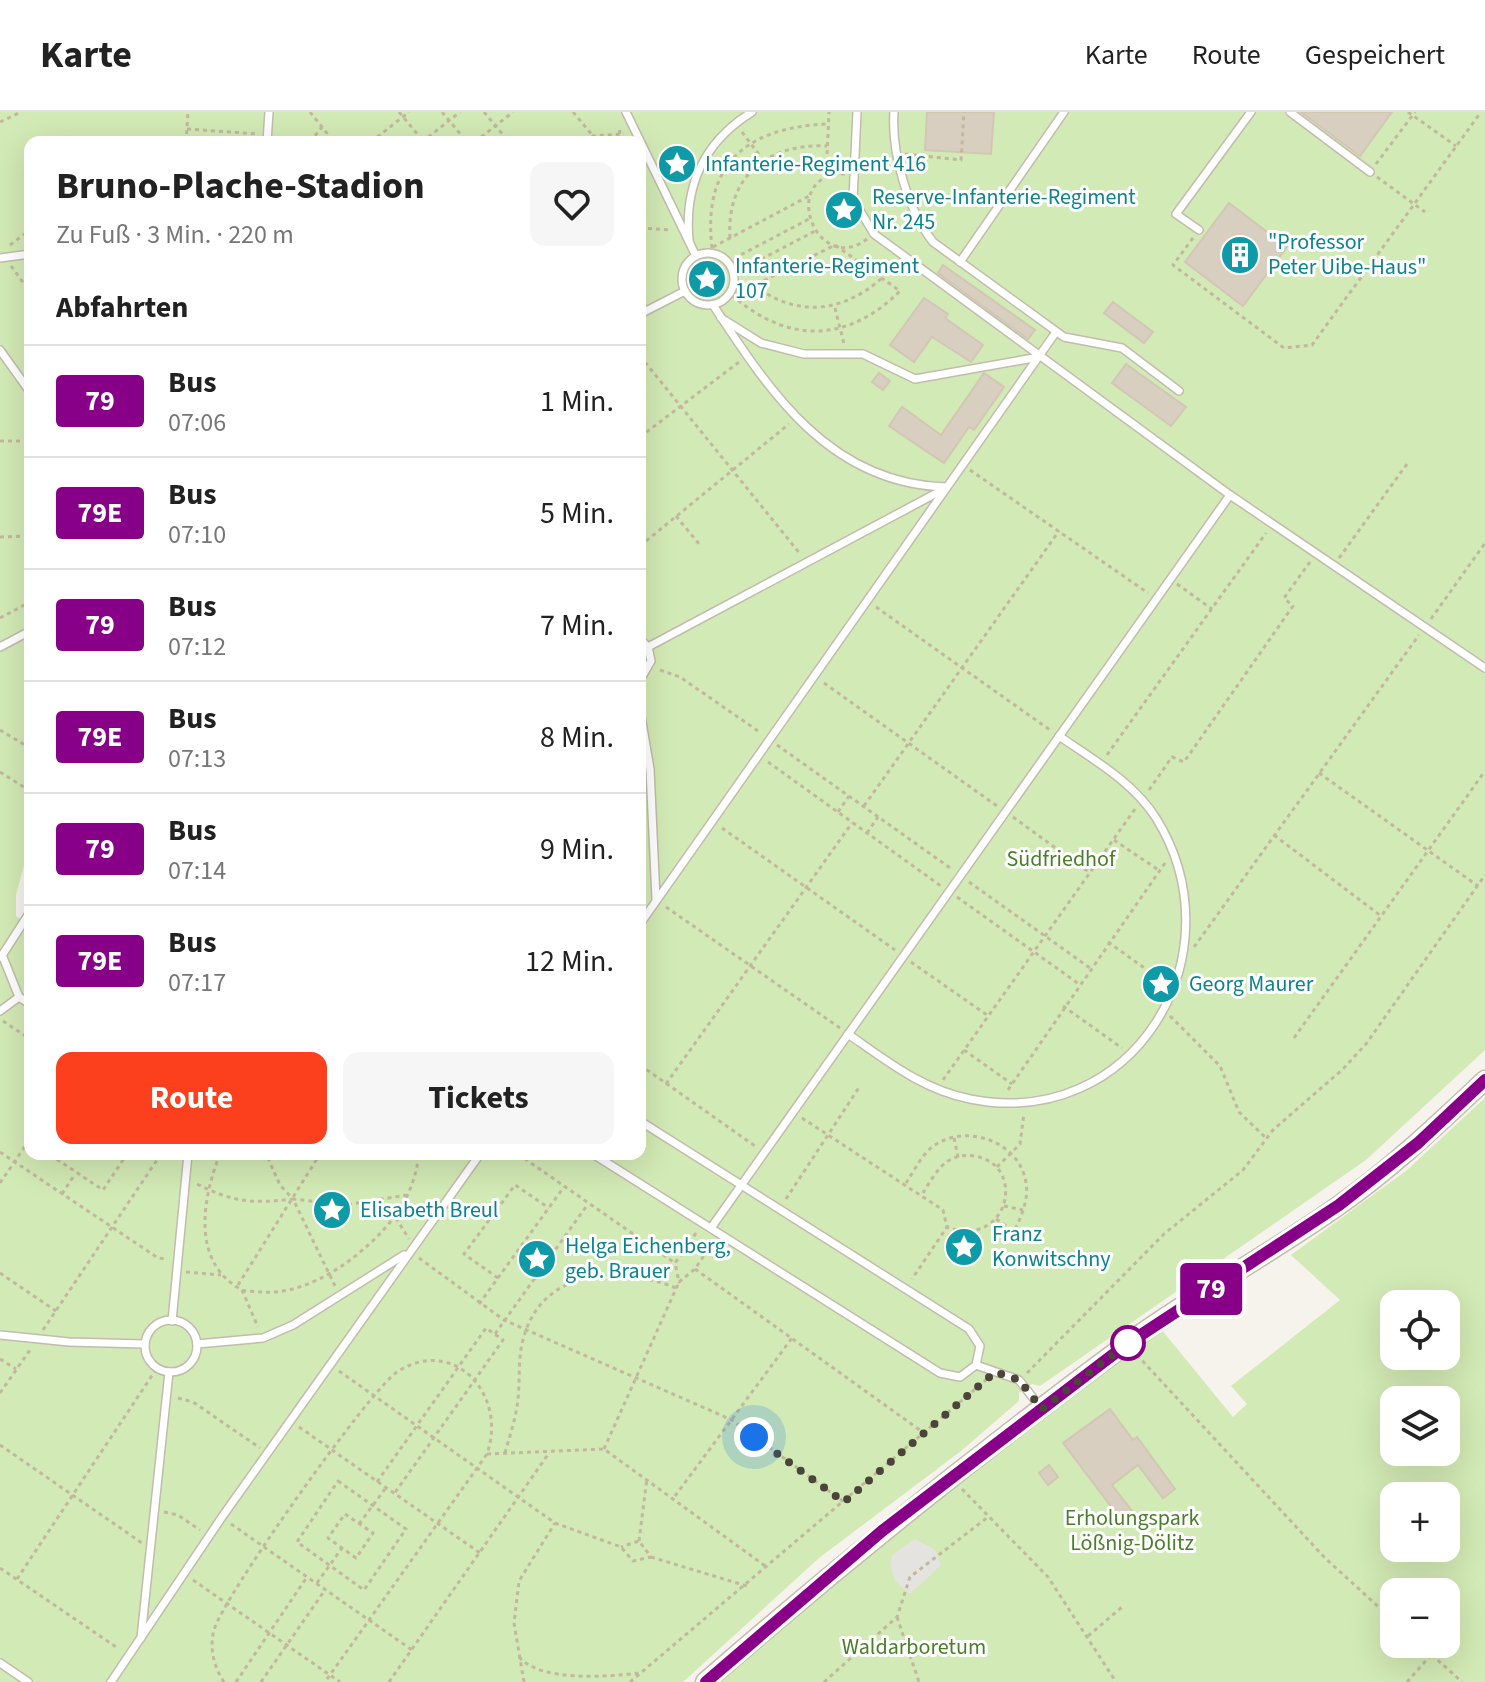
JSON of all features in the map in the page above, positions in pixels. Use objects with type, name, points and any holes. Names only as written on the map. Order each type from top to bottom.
[{"type":"street","points":[[705,1682],[827,1576],[951,1477],[1127,1344],[1339,1205],[1418,1143],[1485,1080]]},
{"type":"lane","points":[[267,136],[269,112]]},
{"type":"lane","points":[[626,112],[638,136]]},
{"type":"lane","points":[[689,246],[687,216],[696,177],[715,142],[752,112]]},
{"type":"lane","points":[[857,112],[853,199],[874,234],[1230,495],[1485,668]]},
{"type":"lane","points":[[894,112],[893,133],[919,224],[933,242],[1064,337],[1122,348],[1179,391]]},
{"type":"lane","points":[[960,262],[1064,112]]},
{"type":"lane","points":[[1199,230],[1176,214],[1251,112]]},
{"type":"lane","points":[[1290,112],[1370,172]]},
{"type":"lane","points":[[646,154],[696,256]]},
{"type":"lane","points":[[0,258],[24,255]]},
{"type":"lane","points":[[716,255],[727,262],[733,274],[729,293],[716,304],[700,304],[685,291],[683,271],[696,256],[716,255]]},
{"type":"lane","points":[[646,311],[685,291]]},
{"type":"lane","points":[[716,304],[721,318],[747,356],[795,418],[842,455],[870,471],[903,483],[948,487]]},
{"type":"lane","points":[[721,318],[743,334],[783,350],[804,354],[846,351],[884,362],[915,379],[1039,357]]},
{"type":"lane","points":[[646,915],[1056,332]]},
{"type":"lane","points":[[0,350],[24,384]]},
{"type":"lane","points":[[646,672],[649,668],[648,647],[948,487]]},
{"type":"lane","points":[[711,1228],[1230,495]]},
{"type":"lane","points":[[0,647],[24,634]]},
{"type":"lane","points":[[848,1034],[936,1090],[999,1103],[1023,1103],[1083,1085],[1109,1072],[1130,1054],[1164,1009],[1183,963],[1188,912],[1175,857],[1142,800],[1059,736]]},
{"type":"lane","points":[[646,745],[650,769],[656,900]]},
{"type":"lane","points":[[24,922],[2,957],[19,997],[24,1000]]},
{"type":"lane","points":[[0,1011],[19,997]]},
{"type":"lane","points":[[602,1160],[940,1373],[960,1377],[976,1365],[980,1346],[974,1333],[646,1125]]},
{"type":"lane","points":[[172,1321],[188,1160]]},
{"type":"lane","points":[[111,1682],[222,1517],[476,1160]]},
{"type":"lane","points":[[197,1344],[263,1338],[340,1297],[412,1248]]},
{"type":"lane","points":[[172,1321],[190,1329],[197,1344],[188,1366],[169,1372],[157,1368],[148,1358],[144,1344],[153,1327],[172,1321]]},
{"type":"lane","points":[[0,1335],[144,1344]]},
{"type":"lane","points":[[976,1365],[1019,1380],[1042,1409]]},
{"type":"lane","points":[[140,1640],[169,1372]]},
{"type":"lane","points":[[0,1663],[28,1682]]},
{"type":"path","points":[[0,122],[21,112]]},
{"type":"path","points":[[186,136],[188,112]]},
{"type":"path","points":[[310,112],[329,136]]},
{"type":"path","points":[[399,112],[418,136]]},
{"type":"path","points":[[379,136],[409,112]]},
{"type":"path","points":[[442,112],[462,136]]},
{"type":"path","points":[[430,136],[460,112]]},
{"type":"path","points":[[484,112],[504,136]]},
{"type":"path","points":[[482,136],[513,112]]},
{"type":"path","points":[[573,112],[593,136]]},
{"type":"path","points":[[826,178],[829,112]]},
{"type":"path","points":[[898,153],[961,160],[964,112]]},
{"type":"path","points":[[1199,230],[1173,265],[1284,348],[1312,345],[1481,112]]},
{"type":"path","points":[[1425,212],[1370,172],[1412,113],[1456,146]]},
{"type":"path","points":[[735,123],[763,160]]},
{"type":"path","points":[[620,136],[621,124]]},
{"type":"path","points":[[712,248],[710,205],[725,168],[749,143],[789,127],[828,124]]},
{"type":"path","points":[[315,136],[322,127]]},
{"type":"path","points":[[624,136],[634,128]]},
{"type":"path","points":[[187,129],[249,136]]},
{"type":"path","points":[[730,238],[732,203],[747,176],[763,160],[800,147],[827,146]]},
{"type":"path","points":[[696,256],[810,195],[826,178],[853,175]]},
{"type":"path","points":[[733,296],[772,323],[816,332],[865,319],[900,291],[815,231],[809,219],[810,195]]},
{"type":"path","points":[[727,262],[809,219]]},
{"type":"path","points":[[646,228],[682,231]]},
{"type":"path","points":[[733,274],[815,231]]},
{"type":"path","points":[[716,304],[835,245],[848,247],[874,234]]},
{"type":"path","points":[[754,285],[792,306],[835,307],[853,300],[882,278]]},
{"type":"path","points":[[835,307],[846,351]]},
{"type":"path","points":[[646,432],[747,356]]},
{"type":"path","points":[[646,364],[806,561]]},
{"type":"path","points":[[646,541],[795,418]]},
{"type":"path","points":[[0,441],[24,441]]},
{"type":"path","points":[[1334,565],[1407,464]]},
{"type":"path","points":[[963,465],[1157,599]]},
{"type":"path","points":[[676,516],[699,544]]},
{"type":"path","points":[[1100,765],[1273,524]]},
{"type":"path","points":[[864,806],[1059,531]]},
{"type":"path","points":[[0,537],[24,536]]},
{"type":"path","points":[[1183,963],[1485,543]]},
{"type":"path","points":[[936,1090],[1172,757],[1184,762],[1293,606],[1284,598],[1317,553]]},
{"type":"path","points":[[1171,580],[1212,609]]},
{"type":"path","points":[[868,601],[1059,736]]},
{"type":"path","points":[[0,618],[24,605]]},
{"type":"path","points":[[649,668],[680,677],[1090,968]]},
{"type":"path","points":[[814,676],[1090,873]]},
{"type":"path","points":[[0,730],[24,744]]},
{"type":"path","points":[[759,755],[1079,984]]},
{"type":"path","points":[[1294,1038],[1485,771]]},
{"type":"path","points":[[0,772],[24,787]]},
{"type":"path","points":[[1319,773],[1478,886]]},
{"type":"path","points":[[838,812],[849,796]]},
{"type":"path","points":[[867,833],[878,817]]},
{"type":"path","points":[[712,821],[988,1016]]},
{"type":"path","points":[[666,1084],[852,822]]},
{"type":"path","points":[[1274,835],[1381,916]]},
{"type":"path","points":[[1114,840],[1158,870]]},
{"type":"path","points":[[999,1103],[1158,870],[1175,857]]},
{"type":"path","points":[[1019,1380],[1164,1234],[1243,1170],[1267,1139],[1366,1044],[1485,875]]},
{"type":"path","points":[[656,900],[848,1034]]},
{"type":"path","points":[[1108,942],[1174,989]]},
{"type":"path","points":[[1063,1006],[1130,1054]]},
{"type":"path","points":[[1164,1009],[1220,1066],[1239,1112],[1267,1139]]},
{"type":"path","points":[[0,1019],[24,1035]]},
{"type":"path","points":[[964,1050],[1012,1084]]},
{"type":"path","points":[[646,1069],[764,1153]]},
{"type":"path","points":[[779,1209],[860,1086]]},
{"type":"path","points":[[997,1167],[1020,1144],[1023,1103]]},
{"type":"path","points":[[793,1112],[943,1210],[947,1227],[905,1289]]},
{"type":"path","points":[[906,1183],[931,1148],[954,1138],[985,1138],[1011,1154],[1024,1173],[1027,1187],[1023,1210],[1014,1231],[996,1219]]},
{"type":"path","points":[[954,1138],[958,1157]]},
{"type":"path","points":[[0,1183],[24,1148]]},
{"type":"path","points":[[0,1152],[158,1258],[178,1261]]},
{"type":"path","points":[[922,1194],[940,1168],[958,1157],[981,1157],[997,1167],[1003,1177],[1004,1206],[996,1219],[979,1230],[958,1231],[947,1227]]},
{"type":"path","points":[[58,1160],[103,1190],[123,1160]]},
{"type":"path","points":[[40,1333],[157,1160]]},
{"type":"path","points":[[218,1160],[206,1189],[203,1221],[212,1259],[221,1275]]},
{"type":"path","points":[[269,1160],[280,1185],[293,1199],[340,1297]]},
{"type":"path","points":[[238,1285],[316,1160]]},
{"type":"path","points":[[242,1290],[285,1291],[328,1274],[367,1245],[395,1217],[409,1194],[418,1160]]},
{"type":"path","points":[[526,1160],[675,1263],[679,1282]]},
{"type":"path","points":[[62,1194],[76,1172]]},
{"type":"path","points":[[186,1179],[227,1199],[260,1203],[293,1199],[345,1205],[372,1203],[409,1194]]},
{"type":"path","points":[[498,1278],[464,1254],[515,1185],[549,1208]]},
{"type":"path","points":[[479,1304],[564,1187]]},
{"type":"path","points":[[495,1334],[588,1203]]},
{"type":"path","points":[[1004,1206],[1023,1210]]},
{"type":"path","points":[[395,1217],[412,1248],[479,1304],[504,1320],[732,1420],[844,1502]]},
{"type":"path","points":[[675,1263],[702,1223]]},
{"type":"path","points":[[604,1449],[679,1282],[695,1269],[719,1233]]},
{"type":"path","points":[[695,1269],[924,1433]]},
{"type":"path","points":[[178,1272],[221,1275],[238,1285],[263,1338]]},
{"type":"path","points":[[0,1273],[56,1311]]},
{"type":"path","points":[[505,1453],[518,1403],[522,1345],[546,1298],[581,1278],[625,1273],[676,1288]]},
{"type":"path","points":[[377,1482],[486,1328],[495,1334],[503,1340],[394,1494]]},
{"type":"path","points":[[674,1497],[792,1338]]},
{"type":"path","points":[[1127,1344],[1325,1558],[1380,1608]]},
{"type":"path","points":[[0,1393],[32,1346]]},
{"type":"path","points":[[0,1359],[16,1369]]},
{"type":"path","points":[[224,1682],[212,1648],[214,1632],[226,1602],[333,1451],[398,1372],[429,1362],[458,1368],[475,1380],[491,1406],[494,1422],[487,1454],[325,1682]]},
{"type":"path","points":[[330,1364],[555,1523],[621,1547],[633,1561],[651,1557],[747,1586]]},
{"type":"path","points":[[17,1579],[157,1368]]},
{"type":"path","points":[[630,1682],[747,1586],[995,1372]]},
{"type":"path","points":[[167,1396],[193,1402],[268,1453]]},
{"type":"path","points":[[290,1421],[480,1553]]},
{"type":"path","points":[[0,1445],[150,1548]]},
{"type":"path","points":[[487,1454],[604,1449],[768,1568]]},
{"type":"path","points":[[389,1682],[549,1453]]},
{"type":"path","points":[[951,1477],[1048,1577],[1116,1682]]},
{"type":"path","points":[[647,1478],[639,1541],[651,1557]]},
{"type":"path","points":[[338,1481],[406,1529],[364,1590],[330,1565],[297,1542],[338,1481]]},
{"type":"path","points":[[359,1524],[386,1488]]},
{"type":"path","points":[[156,1511],[178,1515],[209,1536]]},
{"type":"path","points":[[345,1514],[373,1533],[356,1558],[342,1548],[328,1538],[345,1514]]},
{"type":"path","points":[[222,1517],[412,1650]]},
{"type":"path","points":[[824,1682],[897,1617],[910,1577],[988,1517]]},
{"type":"path","points":[[524,1682],[516,1653],[514,1623],[519,1581],[555,1523]]},
{"type":"path","points":[[621,1547],[639,1541]]},
{"type":"path","points":[[317,1583],[342,1548]]},
{"type":"path","points":[[0,1568],[129,1656]]},
{"type":"path","points":[[183,1573],[340,1682]]},
{"type":"path","points":[[236,1682],[307,1577]]},
{"type":"path","points":[[261,1682],[326,1589]]},
{"type":"path","points":[[1088,1636],[1122,1607]]},
{"type":"path","points":[[897,1617],[919,1682]]},
{"type":"path","points":[[516,1653],[526,1667],[546,1675],[599,1677],[641,1673]]},
{"type":"path","points":[[1407,1682],[1429,1658]]},
{"type":"path","points":[[1435,1658],[1462,1682]]},
{"type":"green space","name":"Südfriedhof","points":[[0,112],[1485,112],[1485,1050],[1366,1160],[1040,1386],[1032,1384],[1019,1393],[1019,1401],[961,1451],[819,1558],[683,1682],[0,1682]]},
{"type":"green space","name":"Erholungspark Lößnig-Dölitz","points":[[1485,1098],[1485,1682],[708,1682],[819,1582],[1161,1329],[1233,1417],[1247,1404],[1231,1386],[1340,1300],[1291,1255],[1407,1170]]},
{"type":"shaded area","name":"Waldarboretum","points":[[915,1539],[935,1550],[941,1565],[910,1594],[896,1582],[890,1565],[892,1555]]},
{"type":"building","points":[[927,112],[994,112],[991,154],[925,150]]},
{"type":"building","points":[[1301,112],[1392,112],[1360,156]]},
{"type":"building","name":"\"Professor Peter Uibe-Haus\"","points":[[1229,203],[1287,247],[1243,306],[1185,262]]},
{"type":"building","points":[[943,265],[1035,330],[1028,339],[938,273]]},
{"type":"building","points":[[924,298],[948,314],[945,318],[983,345],[971,362],[932,337],[914,362],[890,345]]},
{"type":"building","points":[[1113,302],[1153,332],[1144,343],[1104,313]]},
{"type":"building","points":[[1126,364],[1186,407],[1171,426],[1112,383]]},
{"type":"building","points":[[879,373],[890,381],[883,390],[872,382]]},
{"type":"building","points":[[984,373],[1004,387],[974,430],[969,427],[944,463],[889,426],[902,407],[941,435]]},
{"type":"building","points":[[1110,1409],[1133,1440],[1137,1437],[1175,1489],[1163,1498],[1138,1465],[1112,1485],[1136,1516],[1125,1525],[1063,1443]]},
{"type":"building","points":[[1049,1465],[1058,1477],[1048,1485],[1039,1473]]},
{"type":"bus line","name":"79","points":[[706,1682],[819,1582],[951,1477],[1127,1344],[1339,1205],[1418,1143],[1485,1080]]},
{"type":"place","name":"Infanterie-Regiment 416","points":[[677,164]]},
{"type":"place","name":"Reserve-Infanterie-Regiment Nr. 245","points":[[844,210]]},
{"type":"place","name":"\"Professor Peter Uibe-Haus\"","points":[[1240,255]]},
{"type":"place","name":"Infanterie-Regiment 107","points":[[707,279]]},
{"type":"place","name":"Georg Maurer","points":[[1161,984]]},
{"type":"place","name":"Elisabeth Breul","points":[[332,1210]]},
{"type":"place","name":"Franz Konwitschny","points":[[964,1247]]},
{"type":"place","name":"Helga Eichenberg, geb. Brauer","points":[[537,1259]]},
{"type":"route","points":[[754,1437],[844,1502],[995,1372],[1019,1380],[1042,1409],[1128,1343]]}]
